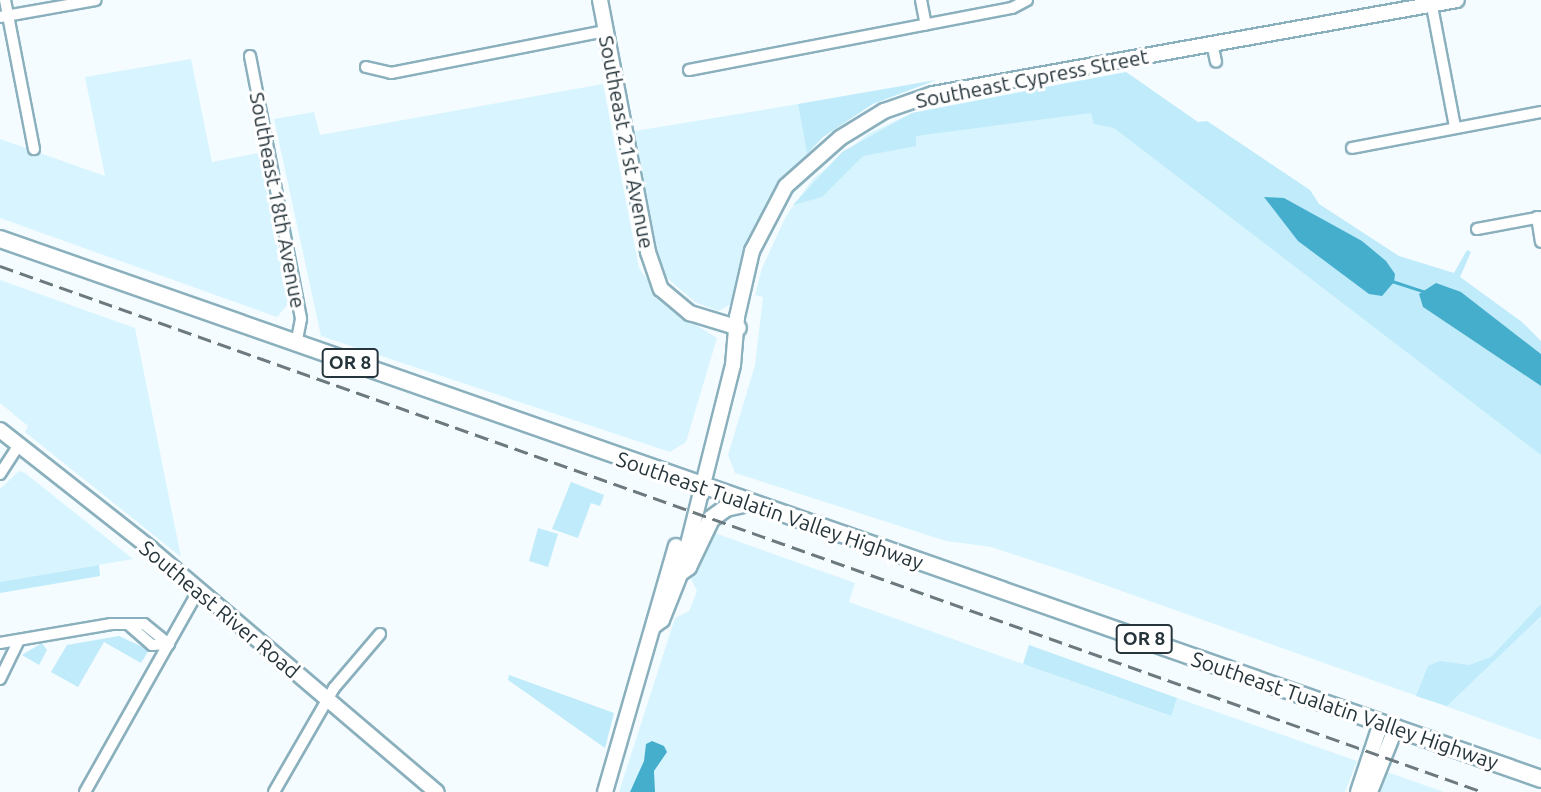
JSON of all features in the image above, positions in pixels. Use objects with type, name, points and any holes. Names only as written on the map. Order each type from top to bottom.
[{"type":"main road","name":"Southeast 21st Avenue","points":[[600,0],[648,252],[660,281],[672,300],[690,313],[740,321]]},
{"type":"main road","name":"Southeast Cypress Street","points":[[699,486],[740,321],[746,268],[764,223],[786,186],[795,182],[855,128],[916,99],[1431,2],[1457,0]]},
{"type":"main road","name":"Southeast Tualatin Valley Highway","points":[[0,239],[746,504],[1541,779]]},
{"type":"main road","name":"Southeast River Road","points":[[0,430],[15,451],[199,590],[437,792]]},
{"type":"main road","points":[[654,626],[662,620],[681,572],[699,486]]},
{"type":"main road","points":[[605,792],[687,510],[699,486]]},
{"type":"main road","points":[[681,572],[688,567],[710,519],[726,508],[746,504]]},
{"type":"main road","points":[[1358,792],[1388,725]]},
{"type":"main road","points":[[1370,792],[1388,725]]},
{"type":"street","points":[[5,0],[4,17],[34,149]]},
{"type":"street","points":[[4,17],[96,0]]},
{"type":"street","points":[[920,0],[926,25]]},
{"type":"street","points":[[689,70],[1012,8],[1027,0]]},
{"type":"street","points":[[1431,2],[1455,127]]},
{"type":"street","points":[[366,67],[391,73],[605,31]]},
{"type":"street","points":[[1212,43],[1216,62]]},
{"type":"street","name":"Southeast 18th Avenue","points":[[250,56],[301,319],[296,344]]},
{"type":"street","points":[[1352,148],[1541,112]]},
{"type":"street","points":[[1477,229],[1539,217],[1541,242]]},
{"type":"street","points":[[0,463],[15,451]]},
{"type":"street","points":[[0,474],[15,451]]},
{"type":"street","points":[[86,792],[199,590]]},
{"type":"street","points":[[0,643],[111,624],[129,625],[135,635],[152,645],[169,644]]},
{"type":"street","points":[[274,792],[327,700],[380,634]]},
{"type":"street","points":[[0,679],[19,640]]},
{"type":"shaded area","points":[[191,59],[212,162],[259,153],[289,303],[277,317],[0,218],[0,139],[105,176],[85,77]]},
{"type":"shaded area","points":[[1126,72],[1198,122],[1207,121],[1310,190],[1319,204],[1399,256],[1454,273],[1467,250],[1471,252],[1460,277],[1522,322],[1541,341],[1541,354],[1461,292],[1419,294],[1423,307],[1541,386],[1541,455],[1114,128],[1094,124],[1091,113],[916,136],[916,146],[863,156],[822,197],[793,205],[842,152],[912,113]]},
{"type":"shaded area","points":[[936,80],[873,104],[823,137],[807,154],[798,104]]},
{"type":"shaded area","points":[[1081,80],[1541,432],[1541,740],[1071,573],[991,547],[946,541],[735,473],[728,455],[755,365],[763,297],[755,295],[762,268],[786,216],[813,179],[868,134],[912,113]]},
{"type":"shaded area","points":[[603,84],[639,268],[666,306],[717,338],[686,442],[670,452],[321,336],[274,119],[314,112],[320,135]]},
{"type":"shaded area","points":[[798,104],[807,154],[782,184],[748,247],[731,304],[718,311],[695,302],[667,278],[659,261],[635,131]]},
{"type":"shaded area","points":[[0,280],[135,328],[181,557],[25,432],[28,426],[0,403]]},
{"type":"shaded area","points":[[19,471],[133,559],[0,582],[0,489]]},
{"type":"shaded area","points":[[571,482],[604,495],[600,506],[591,503],[578,538],[552,529]]},
{"type":"shaded area","points":[[538,528],[558,534],[548,567],[529,561]]},
{"type":"shaded area","points":[[709,531],[855,583],[849,602],[1023,664],[1170,716],[1177,698],[1357,761],[1345,792],[619,792],[675,618],[689,611],[697,591],[691,579]]},
{"type":"shaded area","points":[[99,565],[100,576],[0,593],[0,582]]},
{"type":"shaded area","points":[[1541,604],[1541,616],[1447,706],[1416,696],[1428,666],[1440,661],[1469,665],[1491,657]]},
{"type":"shaded area","points":[[119,636],[149,650],[141,663],[104,642],[78,687],[51,672],[67,645]]},
{"type":"shaded area","points":[[42,643],[47,650],[39,665],[22,655]]},
{"type":"shaded area","points":[[1029,645],[1177,698],[1171,716],[1023,664]]},
{"type":"shaded area","points":[[509,675],[614,713],[605,748],[508,680]]},
{"type":"shaded area","points":[[1387,772],[1444,792],[1380,792]]},
{"type":"water","points":[[1264,197],[1284,198],[1362,241],[1386,261],[1395,274],[1394,282],[1382,296],[1369,294],[1298,241]]},
{"type":"water","points":[[1436,283],[1461,292],[1541,354],[1541,386],[1423,307],[1419,294]]},
{"type":"water","points":[[652,741],[664,746],[667,752],[654,771],[655,792],[630,792],[644,761],[646,744]]},
{"type":"waterway","points":[[1392,281],[1423,291]]},
{"type":"railway","points":[[0,266],[1483,792]]}]
